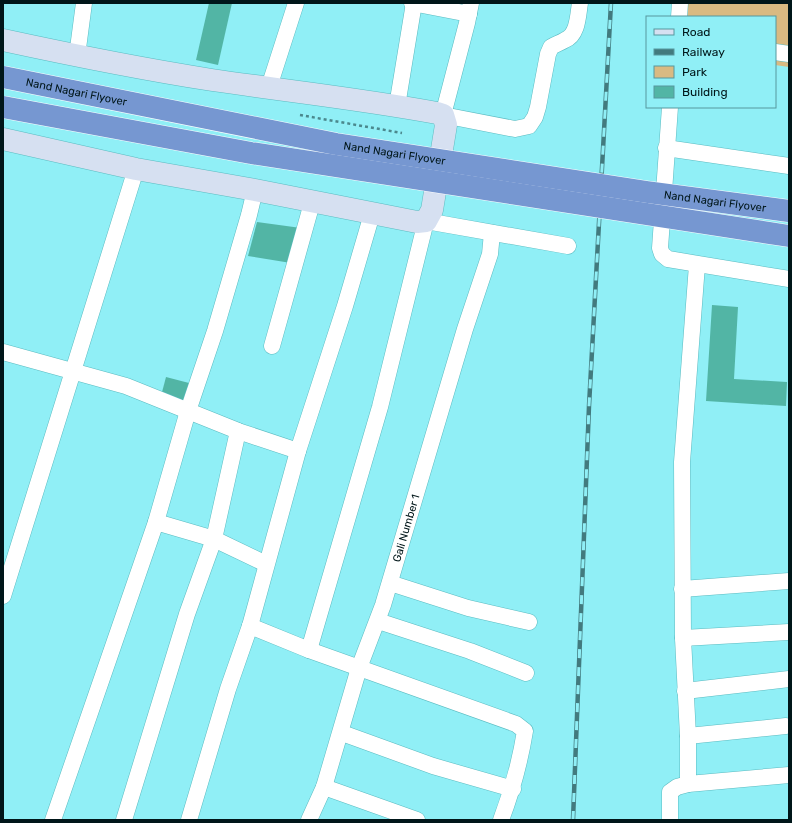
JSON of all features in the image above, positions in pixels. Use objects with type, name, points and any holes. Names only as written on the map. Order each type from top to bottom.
[{"type":"highway","name":"Nand Nagari Flyover","points":[[3,78],[336,144],[647,192],[789,211]]},
{"type":"highway","name":"Nand Nagari Flyover","points":[[3,107],[251,153],[789,236]]},
{"type":"street","points":[[77,56],[84,3]]},
{"type":"street","points":[[269,87],[296,3]]},
{"type":"street","points":[[309,650],[380,408],[426,221],[432,210],[446,124],[443,115],[470,8],[413,3],[397,106]]},
{"type":"street","points":[[3,40],[77,56],[212,80],[397,106],[515,129],[529,126],[535,117],[548,54],[551,47],[566,40],[572,35],[576,25],[580,3]]},
{"type":"street","points":[[679,16],[680,3]]},
{"type":"street","points":[[776,52],[789,54]]},
{"type":"street","points":[[670,108],[660,248],[662,254],[668,259],[697,265],[789,279]]},
{"type":"street","points":[[3,139],[136,169],[255,190],[404,221],[426,221],[568,246]]},
{"type":"street","points":[[666,148],[789,166]]},
{"type":"street","points":[[3,596],[136,169]]},
{"type":"street","points":[[53,820],[156,522],[188,411],[217,324],[255,190]]},
{"type":"street","points":[[272,346],[312,203]]},
{"type":"street","points":[[189,820],[228,689],[250,626],[298,451],[345,306],[372,214]]},
{"type":"street","name":"Gali Number 1","points":[[309,820],[324,787],[342,733],[359,668],[378,621],[390,583],[465,329],[490,254],[492,233]]},
{"type":"street","points":[[688,784],[688,736],[682,589],[682,462],[697,265]]},
{"type":"street","points":[[3,352],[126,386],[238,431],[298,451]]},
{"type":"street","points":[[124,820],[187,614],[214,539],[238,431]]},
{"type":"street","points":[[156,522],[214,539],[266,564]]},
{"type":"street","points":[[682,589],[789,581]]},
{"type":"street","points":[[390,583],[468,608],[529,622]]},
{"type":"street","points":[[378,621],[470,651],[526,673]]},
{"type":"street","points":[[250,626],[309,650],[516,724],[525,731],[513,789],[501,820]]},
{"type":"street","points":[[683,638],[789,632]]},
{"type":"street","points":[[685,691],[789,679]]},
{"type":"street","points":[[688,736],[786,726]]},
{"type":"street","points":[[342,733],[433,766],[513,789]]},
{"type":"street","points":[[670,820],[670,792],[677,787],[688,784],[789,775]]},
{"type":"street","points":[[324,787],[417,820]]},
{"type":"path","points":[[295,115],[408,134]]},
{"type":"green space","points":[[676,3],[789,3],[789,67],[776,65],[776,16],[675,16]]},
{"type":"building","points":[[209,3],[232,3],[218,65],[196,60]]},
{"type":"building","points":[[257,222],[301,228],[291,263],[248,256]]},
{"type":"building","points":[[712,305],[738,307],[734,379],[787,382],[786,406],[706,401]]},
{"type":"building","points":[[166,377],[189,383],[184,401],[161,396]]},
{"type":"railway","points":[[573,820],[589,406],[611,3]]}]
